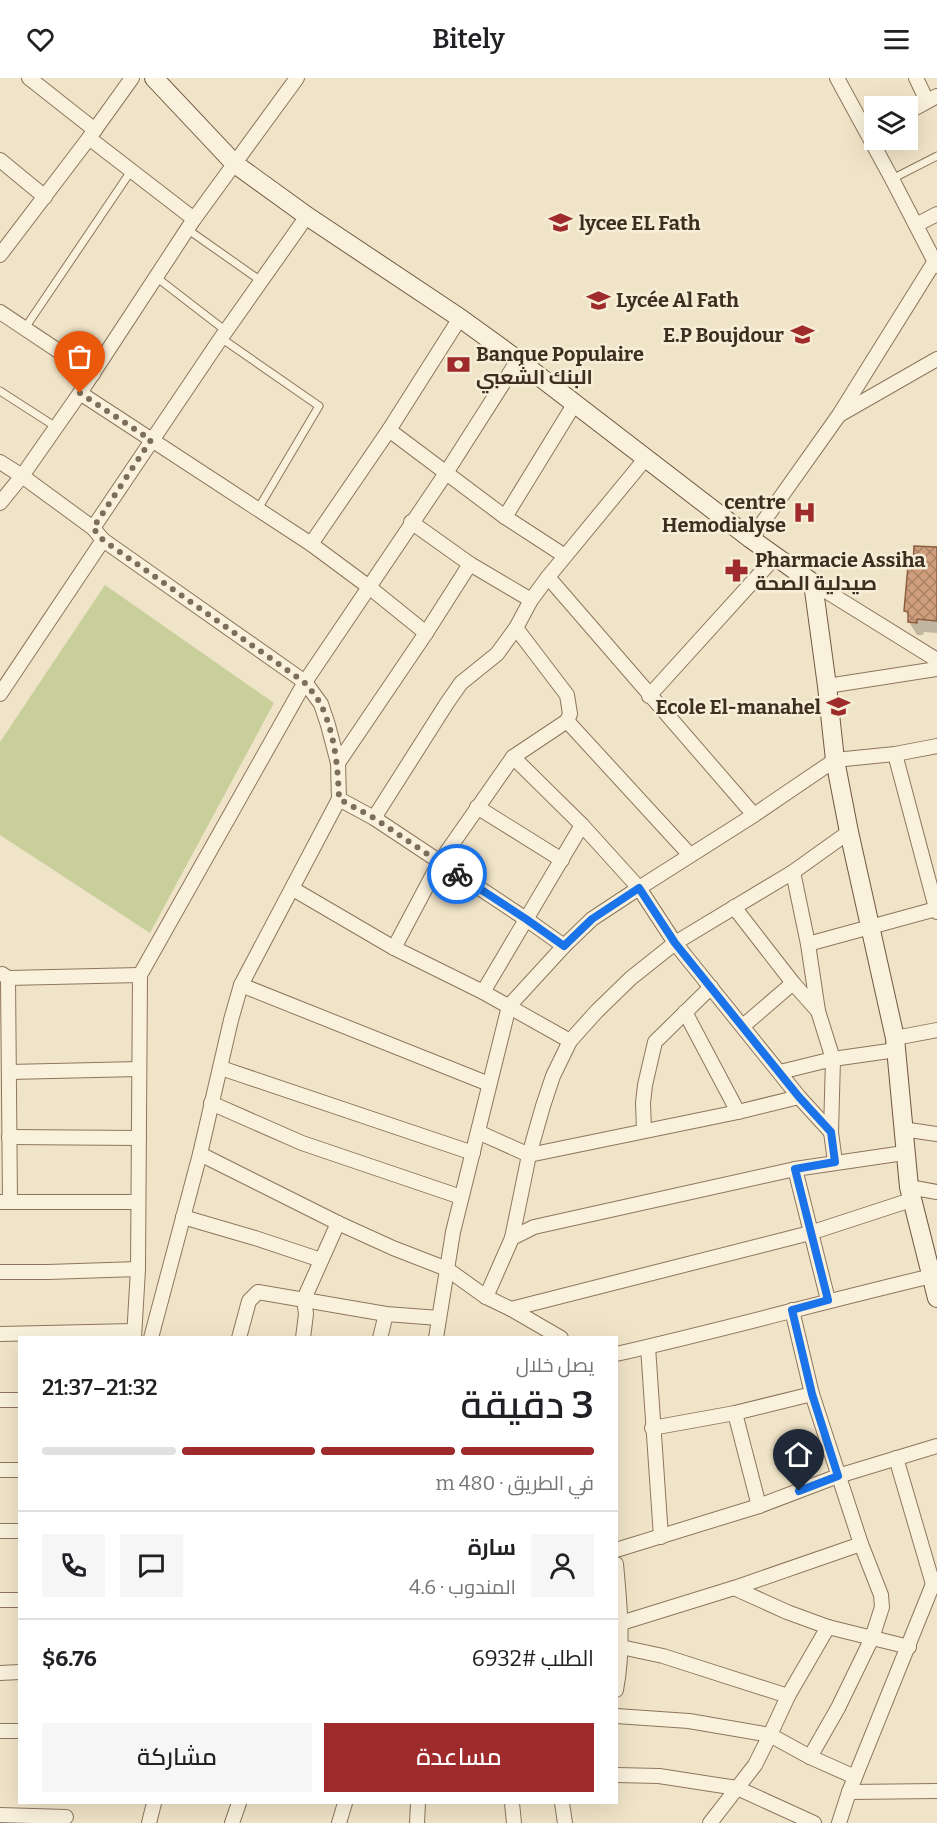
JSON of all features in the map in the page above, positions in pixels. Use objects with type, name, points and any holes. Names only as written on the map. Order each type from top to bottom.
[{"type":"main road","points":[[154,78],[235,164],[307,216],[460,318],[752,539],[813,582],[835,760],[895,1044],[904,1153],[910,1194],[937,1298]]},
{"type":"street","points":[[29,78],[191,224]]},
{"type":"street","points":[[0,255],[45,198],[132,78]]},
{"type":"street","points":[[0,503],[80,393],[191,224],[297,78]]},
{"type":"street","points":[[837,78],[864,122]]},
{"type":"street","points":[[916,78],[932,99],[918,107]]},
{"type":"street","points":[[752,539],[839,415],[936,264],[879,150]]},
{"type":"street","points":[[0,160],[45,198]]},
{"type":"street","points":[[916,225],[937,214]]},
{"type":"street","points":[[93,528],[151,440],[307,216]]},
{"type":"street","points":[[0,312],[93,374]]},
{"type":"street","points":[[311,544],[389,430],[460,318]]},
{"type":"street","points":[[839,415],[937,359]]},
{"type":"street","points":[[0,1334],[134,1334],[138,1269],[140,975],[304,682],[446,473],[518,360]]},
{"type":"street","points":[[80,393],[311,544],[426,633]]},
{"type":"street","points":[[505,517],[575,403]]},
{"type":"street","points":[[389,430],[505,517],[565,556]]},
{"type":"street","points":[[374,818],[461,683],[497,654],[548,577],[646,458]]},
{"type":"street","points":[[0,462],[93,528],[103,540],[304,682],[321,704],[338,764],[339,799],[242,985],[231,1020],[200,1154],[152,1336]]},
{"type":"street","points":[[411,522],[470,564],[531,600]]},
{"type":"street","points":[[0,694],[103,540]]},
{"type":"street","points":[[649,696],[775,556]]},
{"type":"street","points":[[338,764],[470,564]]},
{"type":"street","points":[[548,577],[754,815]]},
{"type":"street","points":[[813,582],[937,660]]},
{"type":"street","points":[[394,948],[439,863],[513,757],[567,721],[570,714],[567,695],[516,628]]},
{"type":"street","points":[[827,686],[937,669]]},
{"type":"street","points":[[567,721],[690,855]]},
{"type":"street","points":[[436,1336],[453,1232],[508,1006],[592,919],[835,760],[895,754],[937,746]]},
{"type":"street","points":[[808,944],[937,910],[895,754]]},
{"type":"street","points":[[513,757],[582,825],[639,888],[675,943],[799,1097],[831,1132]]},
{"type":"street","points":[[339,799],[374,818],[564,946]]},
{"type":"street","points":[[477,807],[562,860]]},
{"type":"street","points":[[483,992],[582,825]]},
{"type":"street","points":[[486,1298],[512,1238],[529,1155],[553,1076],[570,1041],[631,978],[675,943],[793,872],[849,832]]},
{"type":"street","points":[[793,872],[808,944],[818,1011],[833,1059],[831,1132],[835,1162]]},
{"type":"street","points":[[293,889],[394,948],[483,992],[570,1041]]},
{"type":"street","points":[[734,907],[793,983],[818,1011]]},
{"type":"street","points":[[138,1202],[5,1202],[9,1137],[9,1071],[4,975],[140,975]]},
{"type":"street","points":[[743,1026],[793,983]]},
{"type":"street","points":[[242,985],[489,1084]]},
{"type":"street","points":[[644,1131],[643,1103],[652,1050],[659,1036],[711,987]]},
{"type":"street","points":[[685,1012],[738,1112]]},
{"type":"street","points":[[780,1072],[895,1044],[937,1029]]},
{"type":"street","points":[[221,1068],[473,1153]]},
{"type":"street","points":[[9,1071],[140,1069]]},
{"type":"street","points":[[478,1132],[529,1155],[738,1112],[799,1097]]},
{"type":"street","points":[[211,1103],[302,1143],[461,1197]]},
{"type":"street","points":[[902,1129],[937,1134]]},
{"type":"street","points":[[9,1137],[139,1138]]},
{"type":"street","points":[[512,1238],[534,1227],[795,1169],[904,1153]]},
{"type":"street","points":[[200,1154],[338,1223],[447,1269],[486,1298],[511,1309],[558,1336]]},
{"type":"street","points":[[795,1169],[828,1300]]},
{"type":"street","points":[[511,1309],[810,1233],[910,1194],[937,1192]]},
{"type":"street","points":[[183,1217],[321,1260]]},
{"type":"street","points":[[303,1336],[306,1314],[304,1299],[338,1223]]},
{"type":"street","points":[[0,1272],[138,1269]]},
{"type":"street","points":[[618,1354],[932,1276]]},
{"type":"street","points":[[239,1336],[246,1307],[258,1292],[386,1314],[439,1318]]},
{"type":"street","points":[[792,1310],[812,1394],[861,1544],[881,1595],[882,1607],[872,1638],[838,1708],[810,1757]]},
{"type":"street","points":[[380,1336],[386,1314]]},
{"type":"street","points":[[648,1347],[660,1537]]},
{"type":"street","points":[[652,1428],[735,1413],[812,1394]]},
{"type":"street","points":[[0,1401],[18,1401]]},
{"type":"street","points":[[735,1413],[759,1506]]},
{"type":"street","points":[[618,1549],[759,1506],[838,1476],[937,1446]]},
{"type":"street","points":[[839,1823],[849,1792],[935,1582],[896,1458]]},
{"type":"street","points":[[0,1470],[18,1470]]},
{"type":"street","points":[[0,1531],[18,1531]]},
{"type":"street","points":[[621,1623],[734,1588],[861,1544]]},
{"type":"street","points":[[618,1588],[621,1623],[618,1674]]},
{"type":"street","points":[[734,1588],[828,1628],[909,1647]]},
{"type":"street","points":[[0,1600],[18,1600]]},
{"type":"street","points":[[710,1823],[755,1765],[788,1696],[828,1628]]},
{"type":"street","points":[[621,1647],[663,1656],[788,1696]]},
{"type":"street","points":[[0,1672],[18,1672]]},
{"type":"street","points":[[618,1716],[689,1721],[770,1735],[810,1757],[855,1777]]},
{"type":"street","points":[[0,1731],[18,1731]]},
{"type":"street","points":[[618,1775],[659,1776],[737,1788],[787,1817],[814,1823]]},
{"type":"street","points":[[849,1792],[937,1791]]},
{"type":"street","points":[[149,1823],[154,1804]]},
{"type":"street","points":[[232,1823],[239,1804]]},
{"type":"street","points":[[339,1823],[345,1804]]},
{"type":"street","points":[[417,1823],[418,1804]]},
{"type":"street","points":[[512,1804],[514,1823]]},
{"type":"street","points":[[562,1804],[566,1823]]},
{"type":"street","points":[[0,1815],[66,1814]]},
{"type":"lane","points":[[892,179],[937,156]]},
{"type":"lane","points":[[25,328],[131,171]]},
{"type":"lane","points":[[191,224],[261,281]]},
{"type":"lane","points":[[156,277],[224,335],[319,406],[258,509]]},
{"type":"lane","points":[[0,391],[56,427]]},
{"type":"green space","points":[[105,585],[274,703],[150,933],[0,835],[0,742]]},
{"type":"building","points":[[914,546],[937,547],[937,621],[917,619],[917,623],[908,622],[908,612],[904,611],[908,566],[913,567]]},
{"type":"way so far","points":[[80,393],[151,440],[93,528],[103,540],[304,682],[321,704],[328,725],[338,764],[339,799],[374,818],[457,874]]},
{"type":"place","name":"lycee EL Fath","points":[[561,223]]},
{"type":"place","name":"Lycée Al Fath","points":[[598,300]]},
{"type":"place","name":"E.P Boujdour","points":[[802,335]]},
{"type":"place","name":"Banque Populaire البنك الشعبي","points":[[458,365]]},
{"type":"place","name":"centre Hemodialyse","points":[[804,513]]},
{"type":"place","name":"Pharmacie Assiha صيدلية الصحة","points":[[737,571]]},
{"type":"place","name":"Ecole El-manahel","points":[[839,707]]},
{"type":"route","points":[[457,874],[564,946],[592,919],[639,888],[675,943],[799,1097],[831,1132],[835,1162],[795,1169],[828,1300],[792,1310],[812,1394],[838,1476],[799,1491]]}]
